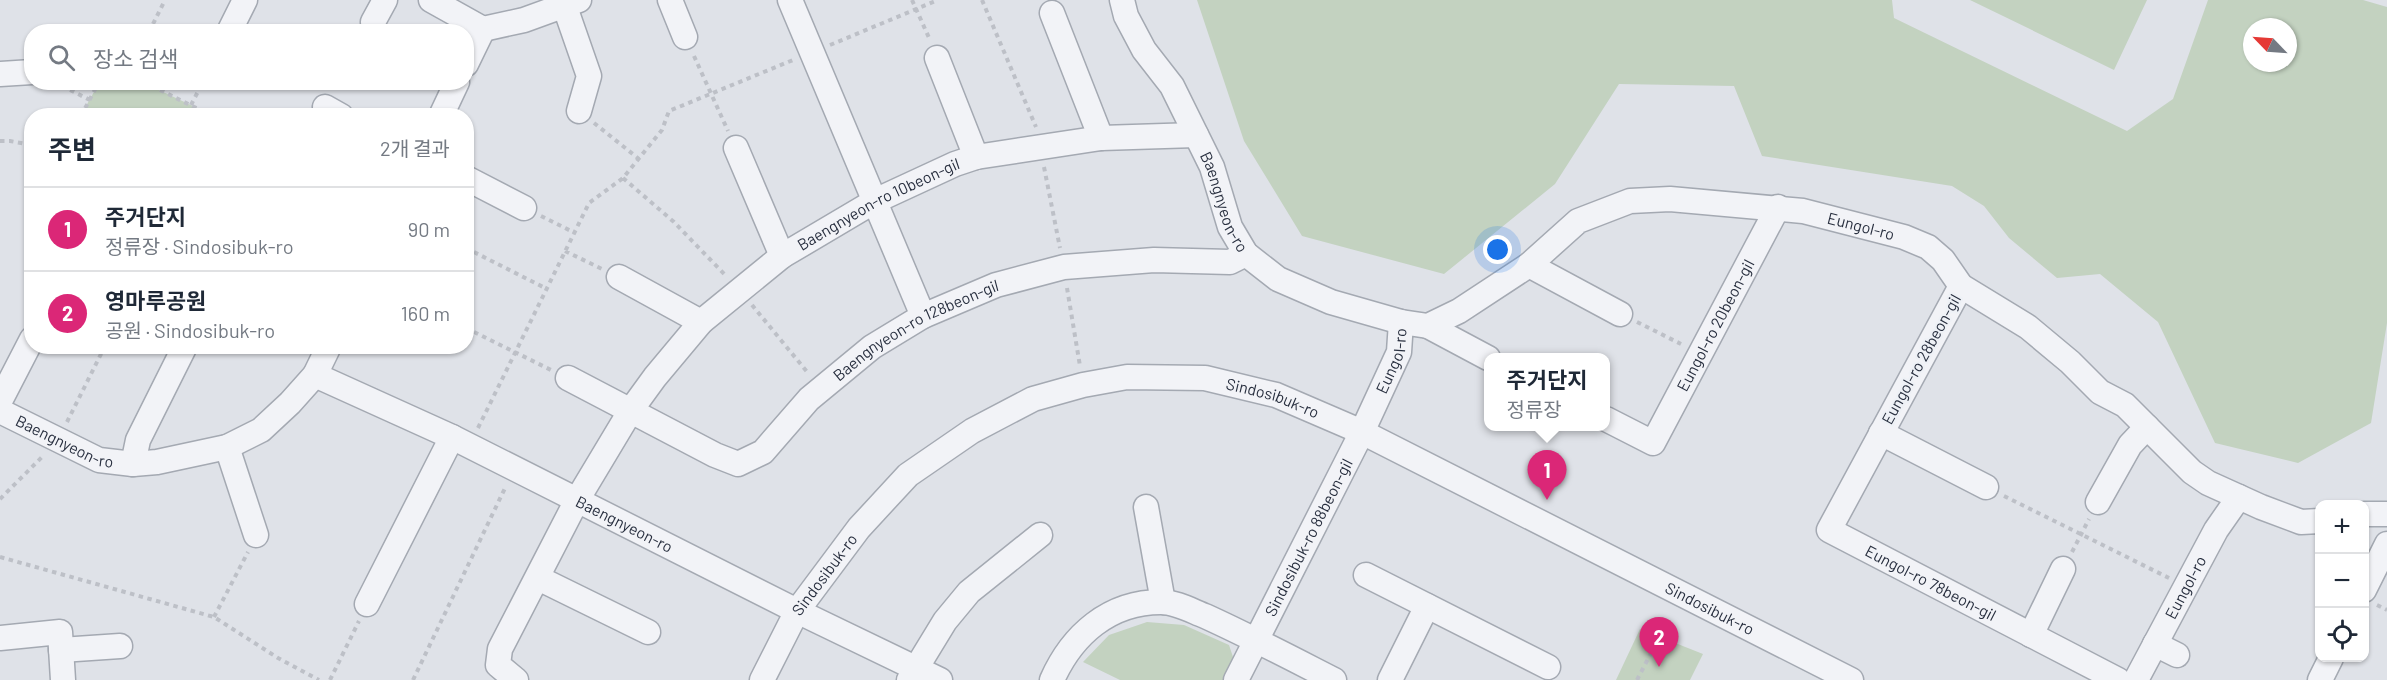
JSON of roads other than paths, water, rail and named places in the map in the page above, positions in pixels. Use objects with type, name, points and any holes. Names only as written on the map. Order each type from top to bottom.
[{"type":"street","points":[[233,24],[245,0]]},
{"type":"street","points":[[373,22],[385,0]]},
{"type":"street","points":[[430,0],[474,24]]},
{"type":"street","points":[[670,0],[685,37]]},
{"type":"street","points":[[790,0],[923,316]]},
{"type":"street","name":"Baengnyeon-ro","points":[[1122,0],[1126,16],[1144,50],[1172,86],[1212,167],[1230,227],[1246,254],[1278,279],[1331,302],[1401,322]]},
{"type":"street","points":[[474,24],[483,29],[524,20],[572,3],[589,76],[579,111]]},
{"type":"street","points":[[1052,13],[1101,138]]},
{"type":"street","points":[[474,48],[483,29]]},
{"type":"street","name":"Baengnyeon-ro 10beon-gil","points":[[937,58],[976,157]]},
{"type":"street","points":[[0,74],[24,72]]},
{"type":"street","points":[[445,108],[453,90]]},
{"type":"street","name":"Baengnyeon-ro 10beon-gil","points":[[516,680],[498,665],[500,649],[577,500],[631,410],[701,322],[782,256],[875,201],[955,164],[976,157],[1101,138],[1196,135]]},
{"type":"street","name":"Baengnyeon-ro 10beon-gil","points":[[736,148],[782,256]]},
{"type":"street","points":[[474,182],[524,208]]},
{"type":"street","name":"Eungol-ro","points":[[1362,432],[1399,352],[1401,322],[1428,326],[1459,311],[1528,265],[1578,221],[1630,201],[1670,200],[1778,207],[1803,211],[1893,234],[1928,247],[1943,260],[1961,286],[2028,327],[2070,362],[2100,392],[2125,405],[2192,472],[2208,483],[2238,497],[2301,522],[2315,521]]},
{"type":"street","name":"Eungol-ro 20beon-gil","points":[[1610,422],[1653,443],[1778,207]]},
{"type":"street","name":"Baengnyeon-ro 128beon-gil","points":[[631,410],[715,455],[738,464],[763,452],[809,399],[872,347],[923,316],[996,285],[1064,267],[1154,260],[1230,262],[1246,254]]},
{"type":"street","points":[[1528,265],[1620,314]]},
{"type":"street","points":[[619,277],[701,322]]},
{"type":"street","name":"Eungol-ro 28beon-gil","points":[[1828,530],[1961,286]]},
{"type":"street","points":[[1428,326],[1484,356]]},
{"type":"street","name":"Baengnyeon-ro","points":[[0,401],[24,354]]},
{"type":"street","name":"Baengnyeon-ro","points":[[133,464],[138,440],[181,354]]},
{"type":"street","points":[[315,375],[325,354]]},
{"type":"street","name":"Baengnyeon-ro","points":[[0,411],[99,460],[133,464],[157,462],[227,447],[261,430],[315,375],[461,441],[796,610]]},
{"type":"street","name":"Sindosibuk-ro","points":[[762,680],[796,610],[859,528],[908,475],[972,431],[1033,399],[1083,385],[1127,377],[1204,378],[1276,395],[1362,432],[1851,680]]},
{"type":"street","points":[[568,378],[631,410]]},
{"type":"street","points":[[2098,502],[2130,445],[2147,427]]},
{"type":"street","name":"Sindosibuk-ro 88beon-gil","points":[[1236,680],[1362,432]]},
{"type":"street","name":"Eungol-ro 28beon-gil","points":[[1881,433],[1986,487]]},
{"type":"street","points":[[367,604],[461,441]]},
{"type":"street","points":[[227,447],[256,535]]},
{"type":"street","name":"Eungol-ro","points":[[2136,680],[2216,530],[2238,497]]},
{"type":"street","points":[[1146,507],[1163,602]]},
{"type":"street","name":"Eungol-ro 78beon-gil","points":[[1828,530],[2118,680]]},
{"type":"street","points":[[912,674],[945,621],[969,592],[1040,534]]},
{"type":"street","points":[[2369,580],[2387,544]]},
{"type":"street","points":[[2031,635],[2063,569]]},
{"type":"street","points":[[1366,575],[1548,667]]},
{"type":"street","points":[[538,578],[648,632]]},
{"type":"street","points":[[1052,680],[1062,657],[1078,637],[1105,616],[1137,605],[1163,602],[1186,608],[1256,640],[1334,680]]},
{"type":"street","points":[[1390,680],[1427,606]]},
{"type":"street","points":[[796,610],[912,674],[940,680]]},
{"type":"street","points":[[0,638],[60,632],[63,680]]},
{"type":"street","points":[[2155,644],[2177,655]]},
{"type":"street","points":[[61,650],[120,646]]},
{"type":"street","points":[[2320,680],[2329,662]]},
{"type":"place","name":"주거단지","points":[[1547,500]]},
{"type":"place","name":"영마루공원","points":[[1659,667]]}]
